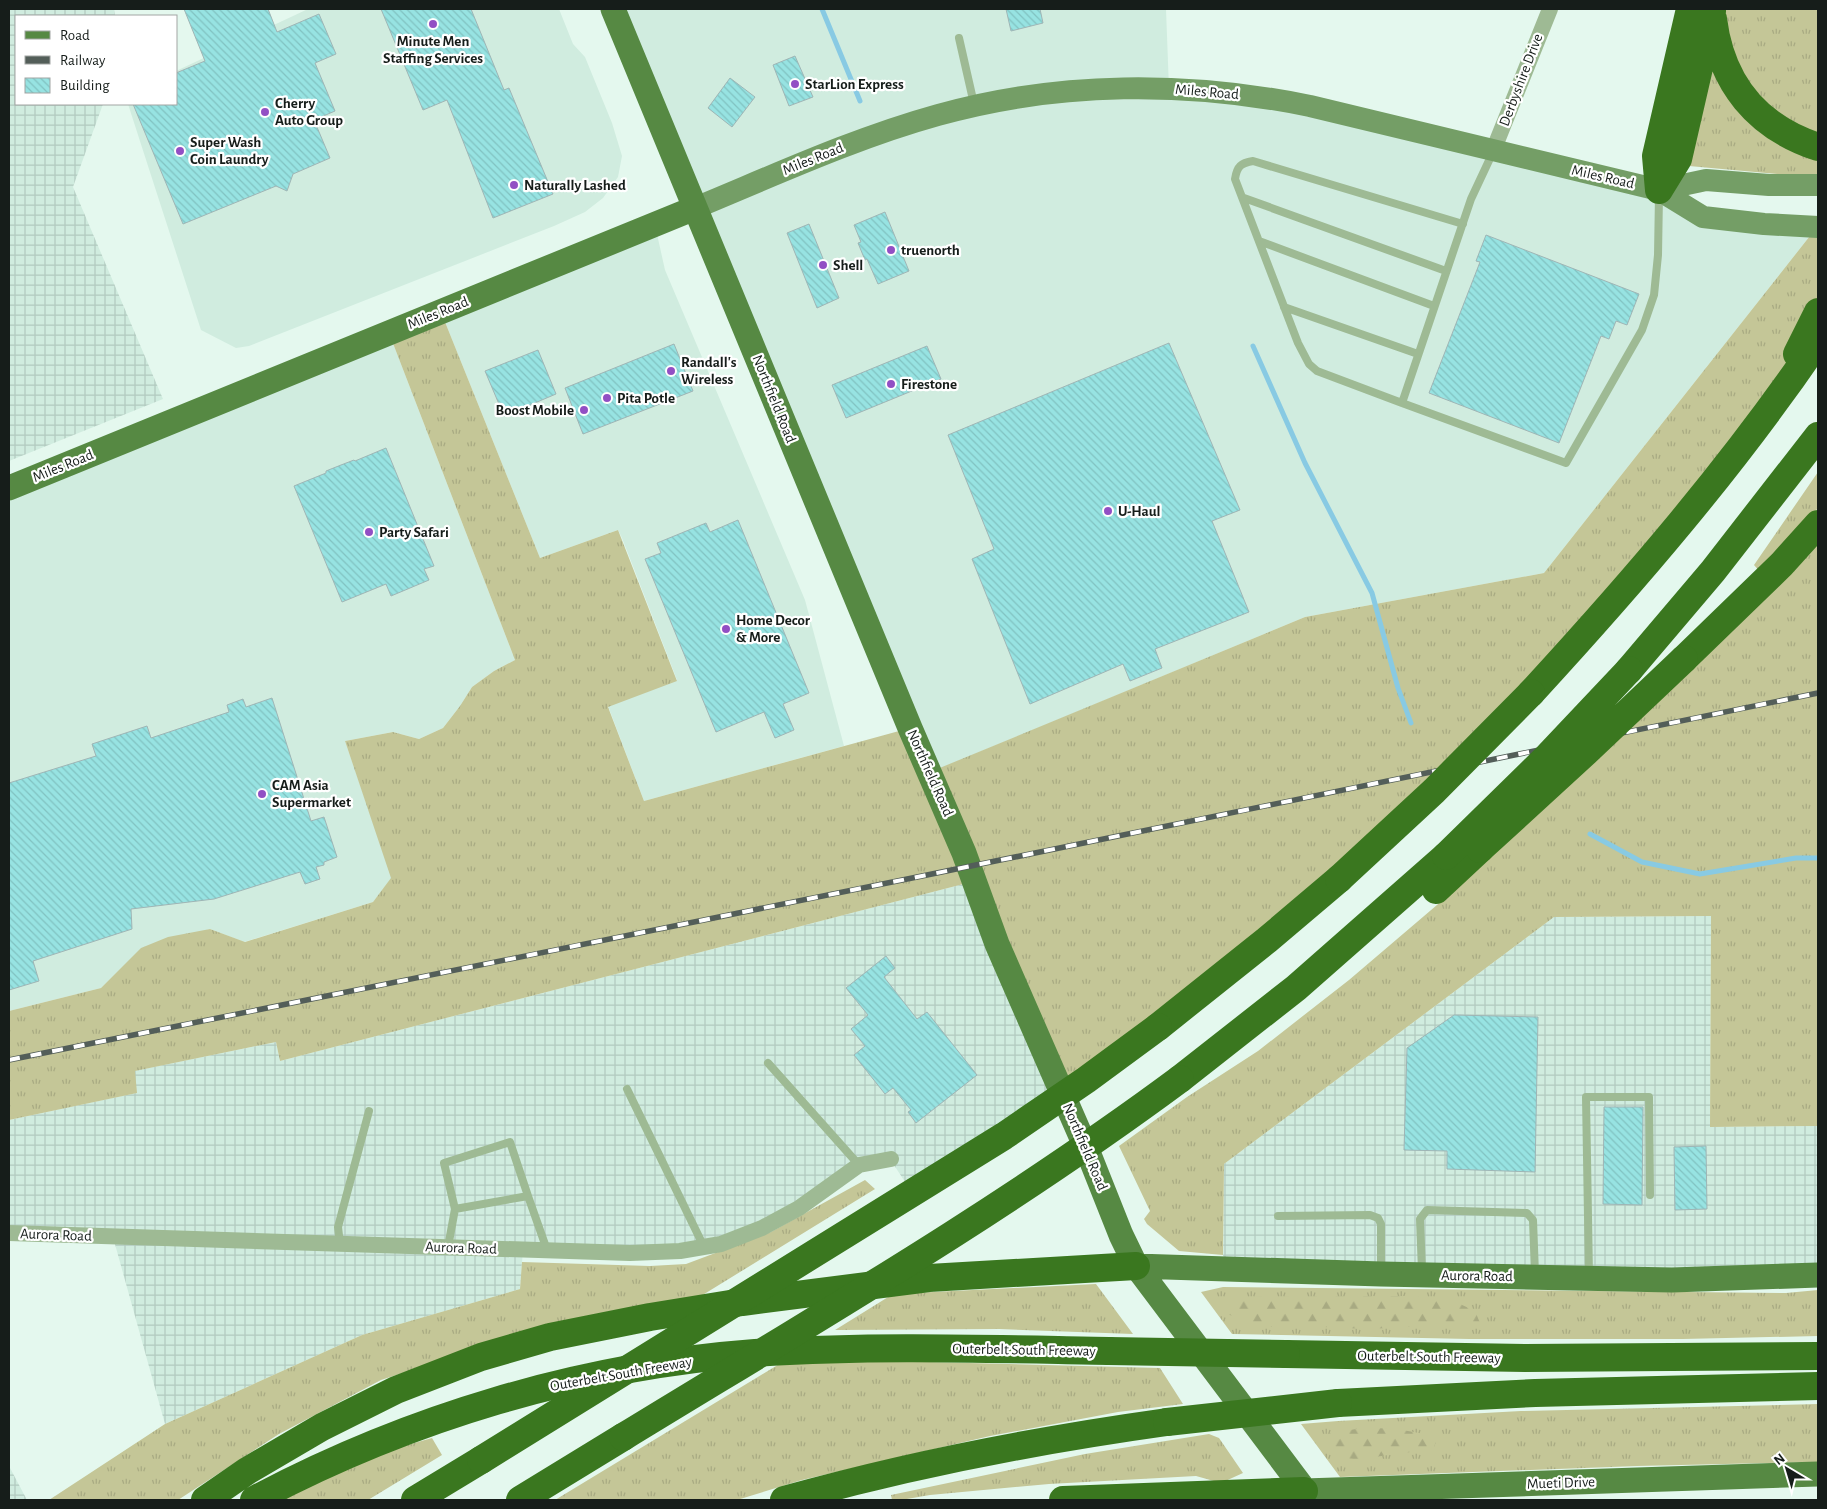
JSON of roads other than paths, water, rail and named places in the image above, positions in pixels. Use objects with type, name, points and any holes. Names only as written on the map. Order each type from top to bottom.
[{"type":"highway","points":[[1705,9],[1728,74],[1746,101],[1758,113],[1786,133],[1818,147]]},
{"type":"highway","points":[[1660,190],[1678,159],[1705,9]]},
{"type":"highway","points":[[1768,411],[1818,312]]},
{"type":"highway","points":[[415,1500],[1042,1111],[1158,1027],[1267,940],[1339,879],[1434,791],[1531,693],[1650,561],[1768,411],[1818,341]]},
{"type":"highway","points":[[520,1500],[966,1226],[1057,1167],[1180,1080],[1259,1018],[1364,930],[1446,856],[1538,766],[1629,670],[1713,572],[1818,436]]},
{"type":"highway","points":[[1364,930],[1436,889],[1480,850],[1615,726],[1782,564],[1818,524]]},
{"type":"highway","points":[[205,1500],[248,1471],[322,1427],[396,1390],[481,1357],[550,1337],[650,1317],[742,1302],[929,1278],[1136,1266]]},
{"type":"highway","name":"Outerbelt South Freeway","points":[[254,1500],[327,1464],[412,1429],[499,1400],[618,1372],[711,1358],[809,1350],[900,1348],[1525,1358],[1818,1356]]},
{"type":"highway","points":[[784,1500],[933,1463],[1059,1438],[1167,1422],[1338,1403],[1406,1398],[1535,1393],[1818,1386]]},
{"type":"highway","points":[[1063,1500],[1308,1496]]},
{"type":"main road","name":"Northfield Road","points":[[613,9],[910,728],[964,853],[997,944],[1090,1157],[1120,1235],[1136,1266],[1308,1496]]},
{"type":"main road","name":"Miles Road","points":[[9,488],[877,134],[974,106],[1030,96],[1095,90],[1157,88],[1216,92],[1310,106],[1660,190],[1703,217],[1764,224],[1818,227]]},
{"type":"main road","name":"Miles Road","points":[[1660,190],[1706,180],[1769,185],[1818,185]]},
{"type":"main road","name":"Aurora Road","points":[[1136,1266],[1381,1274],[1672,1280],[1818,1275]]},
{"type":"main road","name":"Mueti Drive","points":[[1308,1496],[1818,1474]]},
{"type":"street","name":"Derbyshire Drive","points":[[1493,151],[1550,9]]},
{"type":"street","name":"Aurora Road","points":[[9,1233],[630,1253],[680,1251],[721,1244],[762,1228],[799,1208],[860,1165],[891,1159]]},
{"type":"lane","points":[[959,38],[974,106]]},
{"type":"lane","points":[[1402,403],[1471,200],[1493,151]]},
{"type":"lane","points":[[1463,224],[1253,161],[1242,163],[1236,169],[1235,179],[1244,198],[1298,343],[1309,364],[1317,371],[1566,463],[1642,330],[1655,287],[1660,190]]},
{"type":"lane","points":[[1244,198],[1446,271]]},
{"type":"lane","points":[[1259,241],[1434,306]]},
{"type":"lane","points":[[1284,307],[1418,354]]},
{"type":"lane","points":[[768,1063],[860,1165]]},
{"type":"lane","points":[[627,1089],[704,1247]]},
{"type":"lane","points":[[1589,1278],[1586,1097],[1649,1097],[1650,1195]]},
{"type":"lane","points":[[340,1244],[338,1227],[369,1112]]},
{"type":"lane","points":[[448,1247],[455,1209],[444,1163],[510,1142],[547,1250]]},
{"type":"lane","points":[[455,1209],[528,1196]]},
{"type":"lane","points":[[1422,1275],[1420,1219],[1427,1210],[1527,1213],[1533,1220],[1535,1277]]},
{"type":"lane","points":[[1278,1216],[1370,1215],[1378,1218],[1381,1224],[1381,1274]]},
{"type":"waterway","points":[[822,9],[860,101]]},
{"type":"waterway","points":[[1253,346],[1305,463],[1372,593],[1398,688],[1411,723]]},
{"type":"waterway","points":[[1590,834],[1642,862],[1700,874],[1796,858],[1818,858]]},
{"type":"railway","points":[[9,1060],[1818,693]]},
{"type":"place","name":"Minute Men Staffing Services","points":[[433,24]]},
{"type":"place","name":"StarLion Express","points":[[795,84]]},
{"type":"place","name":"Cherry Auto Group","points":[[265,112]]},
{"type":"place","name":"Super Wash Coin Laundry","points":[[180,151]]},
{"type":"place","name":"Naturally Lashed","points":[[514,185]]},
{"type":"place","name":"truenorth","points":[[891,250]]},
{"type":"place","name":"Shell","points":[[823,265]]},
{"type":"place","name":"Randall's Wireless","points":[[671,371]]},
{"type":"place","name":"Firestone","points":[[891,384]]},
{"type":"place","name":"Pita Potle","points":[[607,398]]},
{"type":"place","name":"Boost Mobile","points":[[584,410]]},
{"type":"place","name":"U-Haul","points":[[1108,511]]},
{"type":"place","name":"Party Safari","points":[[369,532]]},
{"type":"place","name":"Home Decor & More","points":[[726,629]]},
{"type":"place","name":"CAM Asia Supermarket","points":[[262,794]]}]
